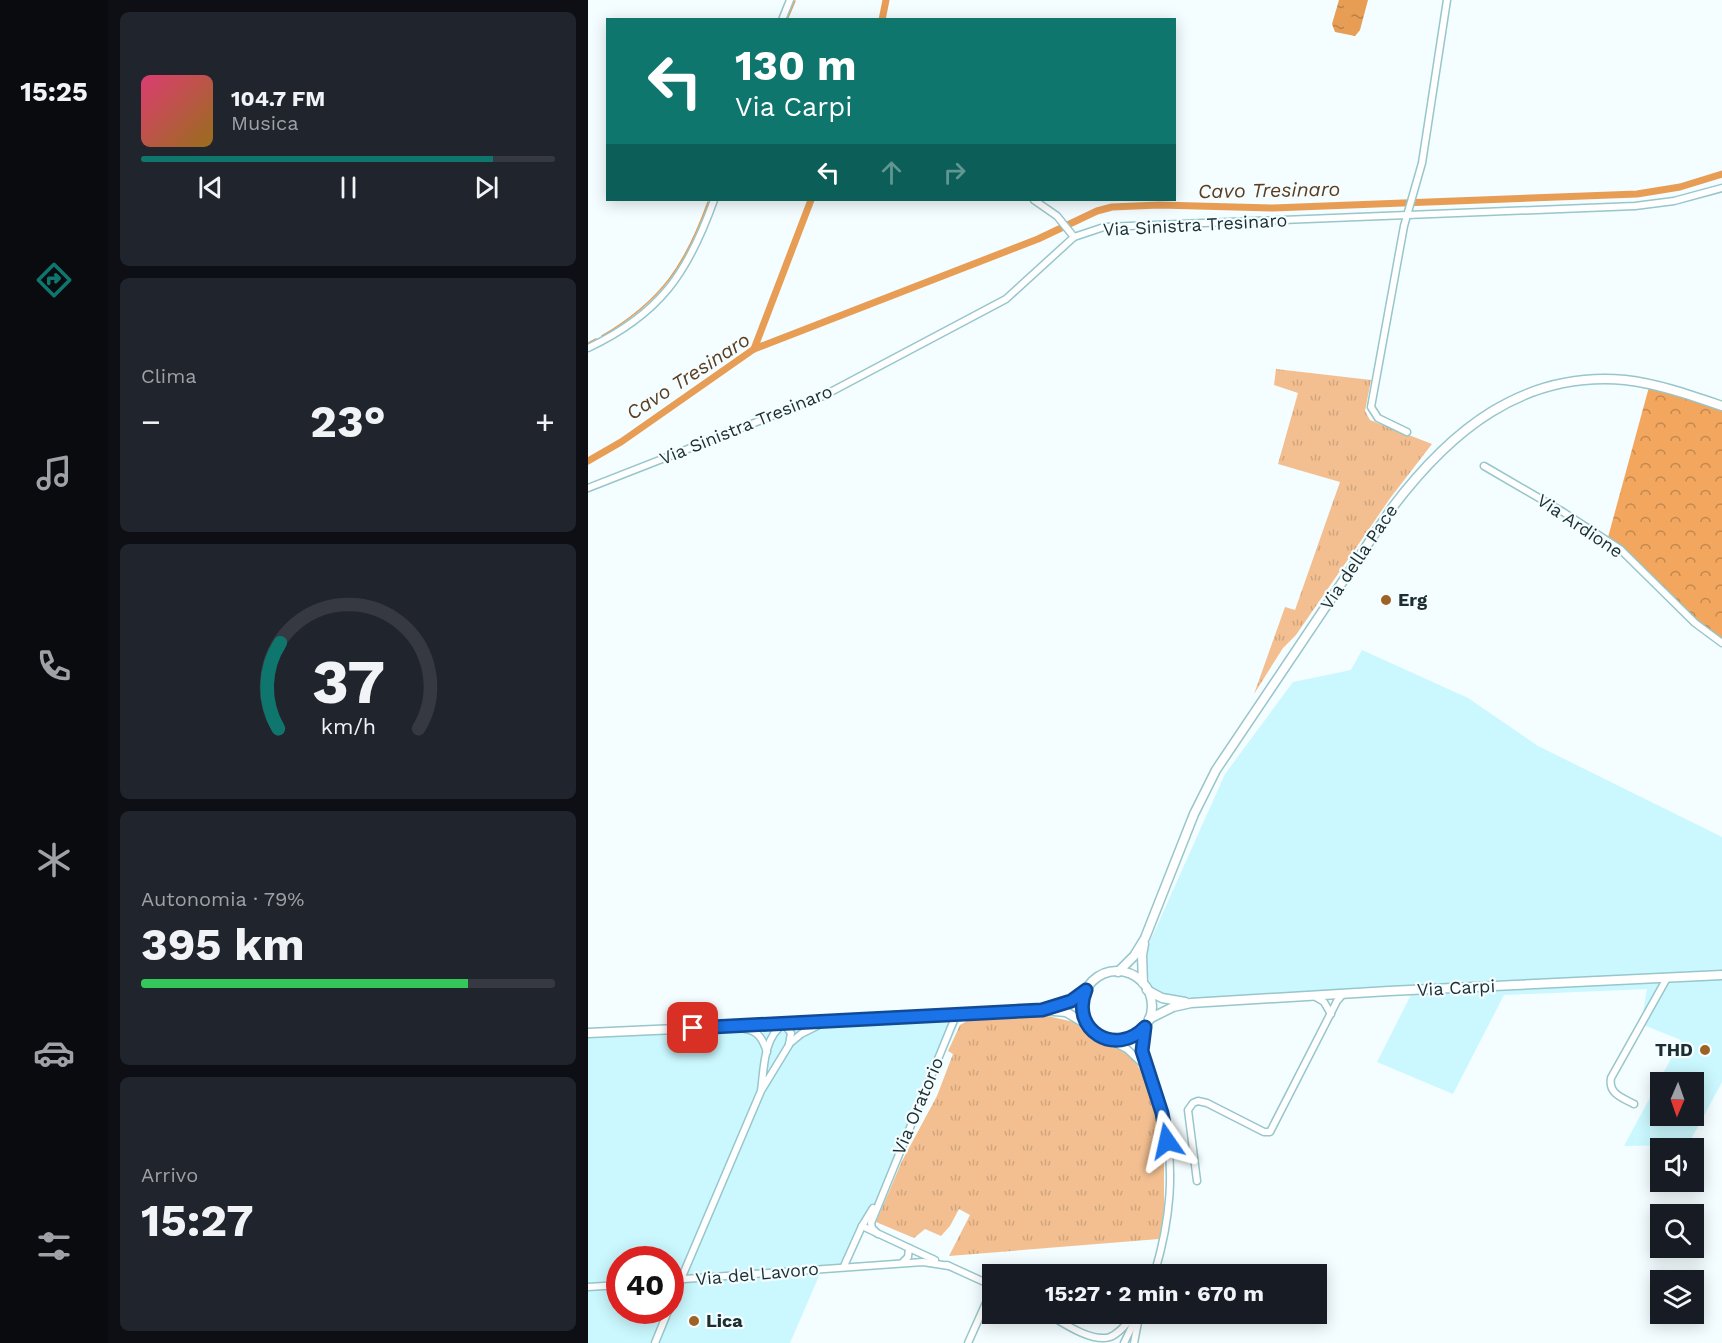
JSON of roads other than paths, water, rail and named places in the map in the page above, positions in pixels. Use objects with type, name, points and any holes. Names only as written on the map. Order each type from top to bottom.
[{"type":"main road","name":"Via della Pace","points":[[1118,972],[1134,956],[1145,938],[1194,814],[1216,770],[1392,508],[1425,467],[1451,440],[1481,418],[1519,397],[1562,384],[1624,380],[1651,384],[1722,406]]},
{"type":"main road","name":"Via della Pace","points":[[1145,938],[1142,956],[1145,986]]},
{"type":"main road","name":"Via Carpi","points":[[1118,972],[1132,975],[1145,986],[1169,1000],[1191,1003]]},
{"type":"main road","points":[[1042,1010],[1071,1001],[1100,976],[1118,972]]},
{"type":"main road","name":"Via Carpi","points":[[1111,1041],[1134,1037],[1147,1023],[1173,1007],[1191,1003],[1722,975]]},
{"type":"main road","points":[[1145,986],[1152,1004],[1147,1023]]},
{"type":"main road","points":[[1086,990],[1082,1008],[1088,1025],[1094,1033],[1111,1041]]},
{"type":"main road","points":[[588,1033],[1042,1010],[1066,1012],[1088,1025]]},
{"type":"street","points":[[783,18],[790,0]]},
{"type":"street","points":[[1407,432],[1378,418],[1371,406],[1408,214],[1422,163],[1447,0]]},
{"type":"street","name":"Via Sinistra Tresinaro","points":[[588,488],[824,396],[1006,299],[1074,237],[1104,227],[1635,206],[1674,201],[1722,188]]},
{"type":"street","points":[[588,348],[635,321],[666,291],[690,259],[714,201]]},
{"type":"street","points":[[1035,201],[1063,222],[1074,237]]},
{"type":"street","name":"Via Ardione","points":[[1484,466],[1563,512],[1620,549],[1695,623],[1722,643]]},
{"type":"street","points":[[1634,1104],[1613,1092],[1610,1085],[1611,1078],[1667,978]]},
{"type":"street","points":[[1197,1181],[1188,1110],[1193,1103],[1198,1101],[1207,1103],[1264,1132],[1270,1132],[1343,994]]},
{"type":"street","points":[[1314,996],[1324,1002],[1331,1014]]},
{"type":"street","name":"Via Oratorio","points":[[878,1234],[872,1228],[871,1223],[880,1197],[956,1015]]},
{"type":"street","points":[[684,1273],[760,1091],[789,1045],[801,1034],[827,1022]]},
{"type":"street","points":[[1147,1023],[1142,1051],[1162,1113],[1171,1171],[1166,1232],[1157,1264]]},
{"type":"street","points":[[760,1091],[767,1053],[774,1032],[784,1024],[791,1033],[789,1045]]},
{"type":"street","points":[[731,1026],[756,1032],[767,1053]]},
{"type":"street","points":[[1111,1041],[1127,1049],[1147,1069]]},
{"type":"street","name":"Via Oratorio","points":[[844,1266],[862,1226],[880,1197]]},
{"type":"street","points":[[862,1226],[982,1281]]},
{"type":"street","points":[[902,1263],[908,1257],[909,1248]]},
{"type":"street","points":[[844,1266],[930,1262],[949,1266]]},
{"type":"street","name":"Via del Lavoro","points":[[684,1280],[844,1266]]},
{"type":"street","points":[[588,1287],[606,1285]]},
{"type":"street","points":[[968,1343],[982,1311]]},
{"type":"street","points":[[655,1343],[663,1324]]},
{"type":"street","points":[[1066,1324],[1094,1343]]},
{"type":"street","points":[[1085,1335],[1099,1338],[1111,1337],[1126,1324]]},
{"type":"street","points":[[1124,1343],[1133,1324]]},
{"type":"street","points":[[1134,1343],[1137,1324]]},
{"type":"water","points":[[1339,0],[1368,0],[1360,30],[1355,36],[1335,32],[1332,24]]},
{"type":"waterway","points":[[882,18],[886,0]]},
{"type":"waterway","points":[[788,18],[795,1]]},
{"type":"waterway","name":"Cavo Tresinaro","points":[[588,461],[621,442],[754,349],[1038,239],[1097,211],[1112,207],[1159,205],[1273,208],[1637,194],[1680,187],[1722,174]]},
{"type":"waterway","points":[[754,349],[811,201]]},
{"type":"waterway","points":[[602,336],[640,309],[668,280],[690,245],[708,202]]},
{"type":"waterway","points":[[588,343],[596,339]]},
{"type":"place","name":"Erg","points":[[1386,600]]},
{"type":"place","name":"THD","points":[[1705,1050]]},
{"type":"place","name":"Lica","points":[[694,1321]]}]
